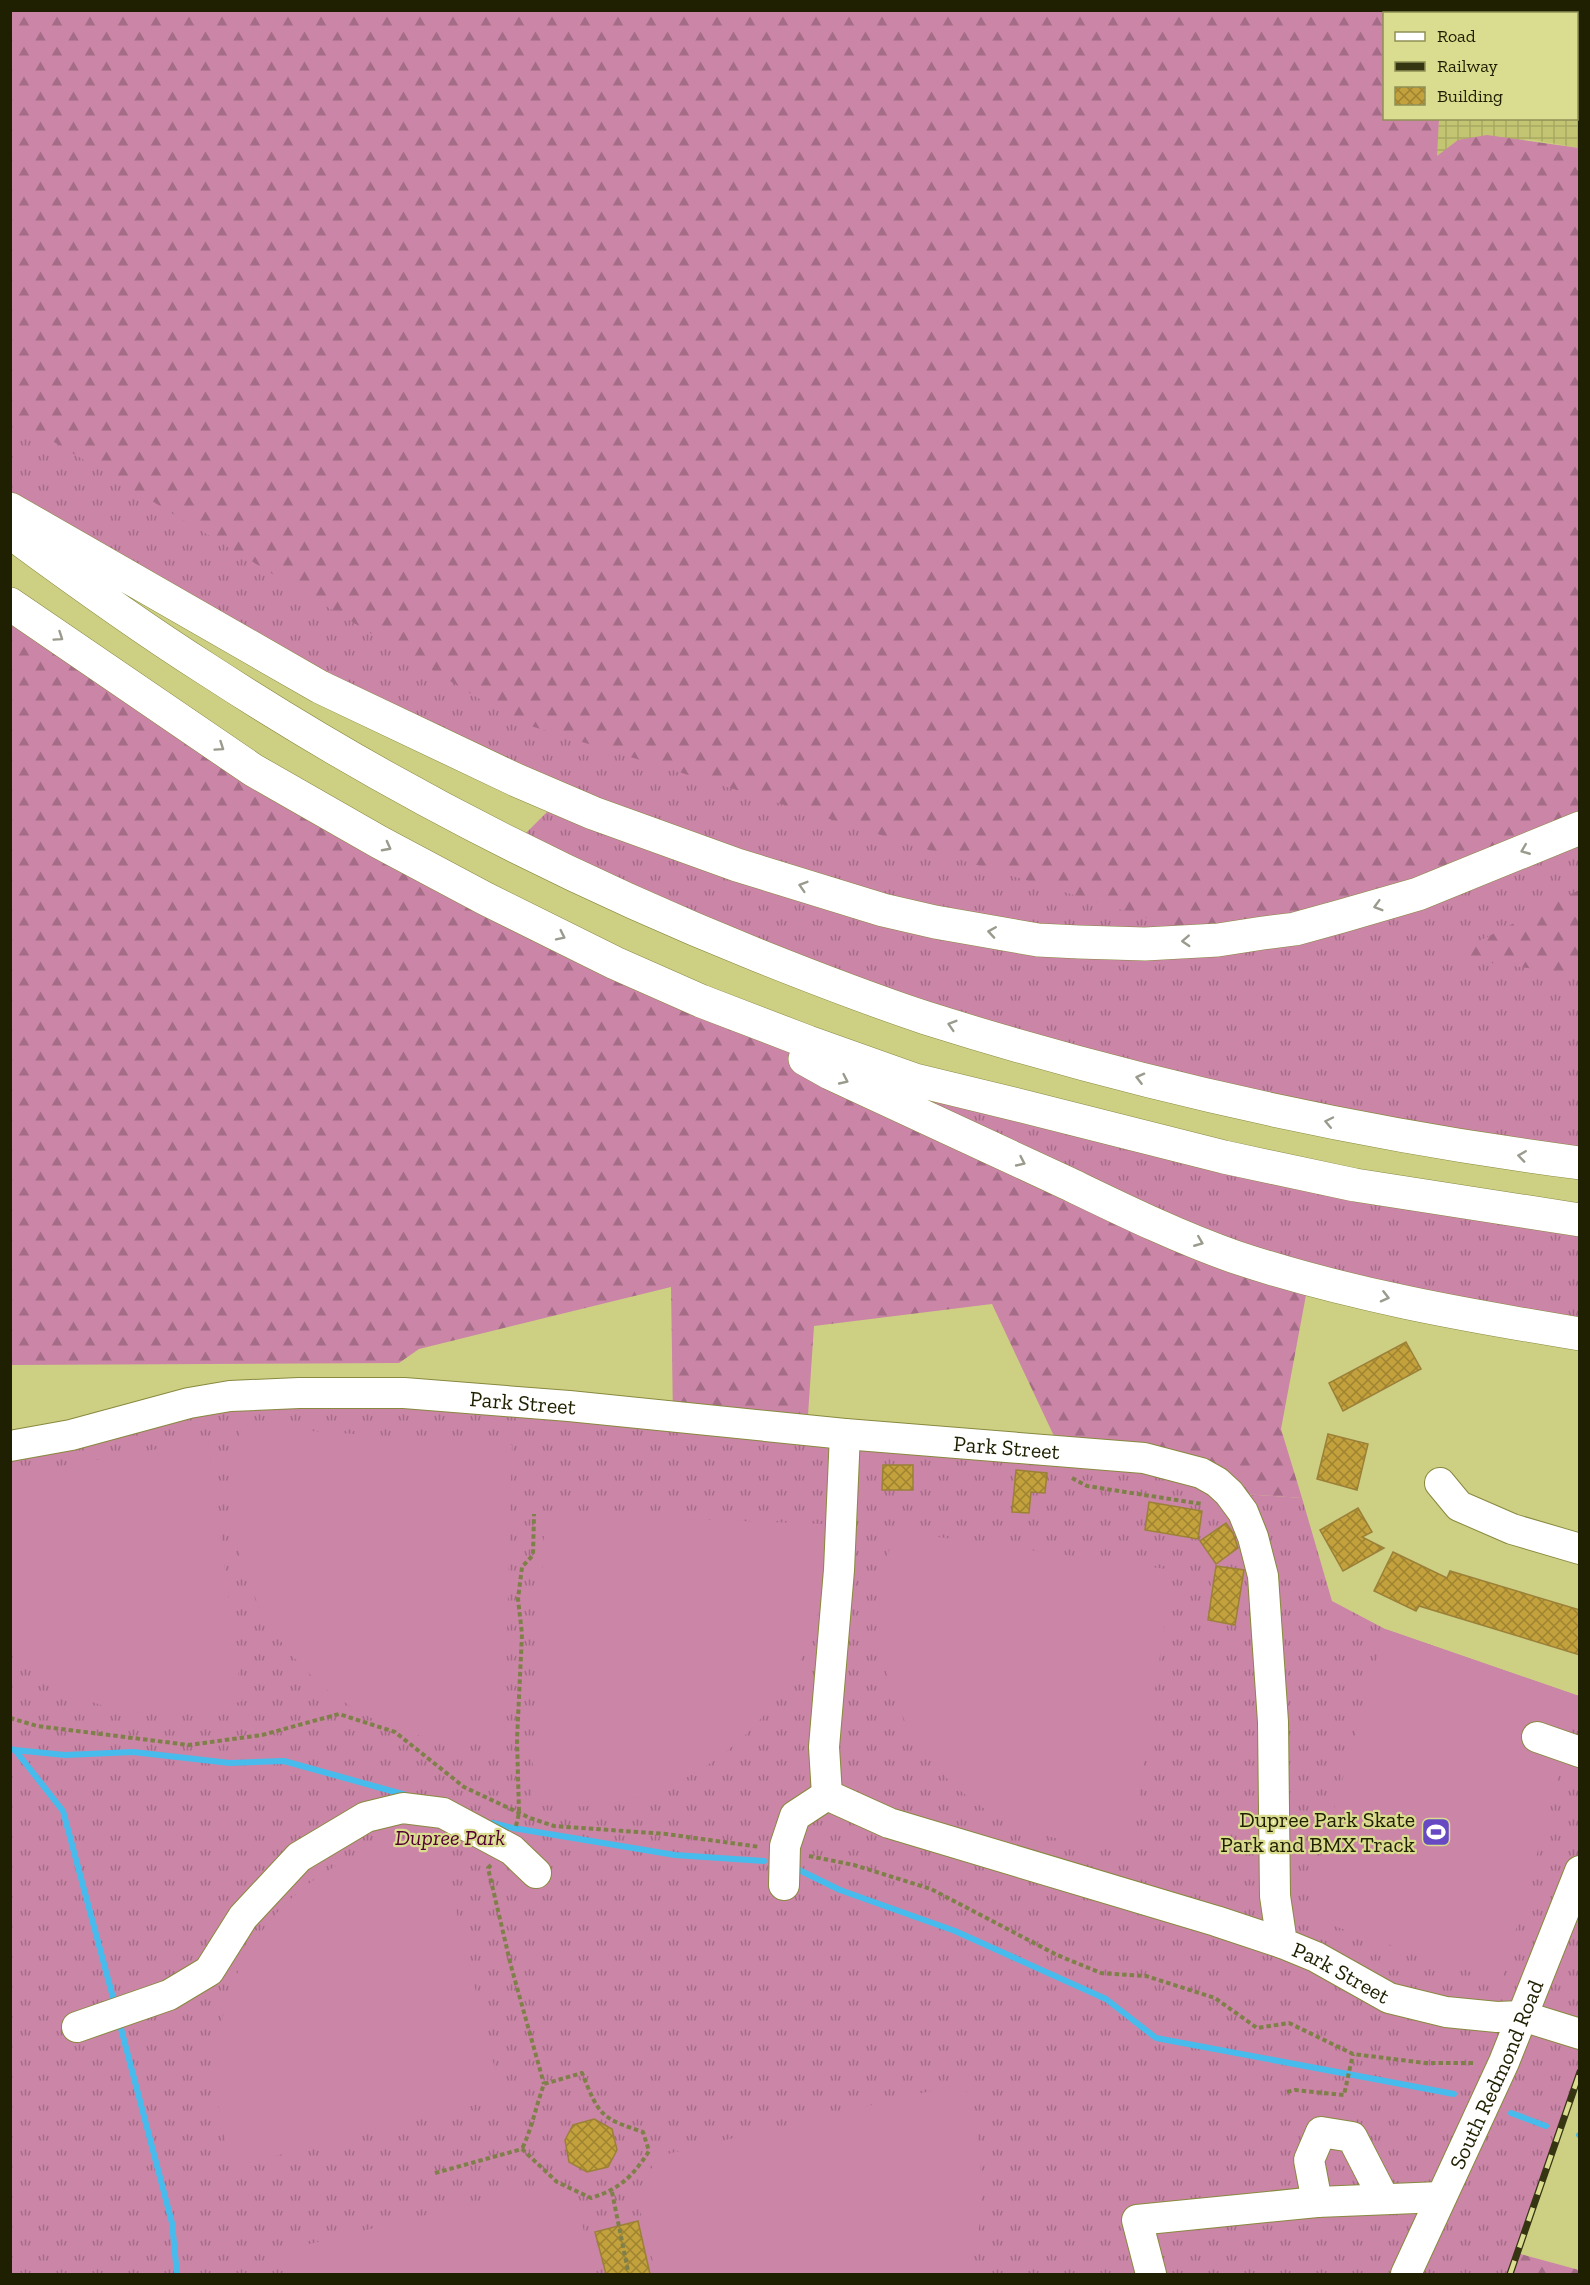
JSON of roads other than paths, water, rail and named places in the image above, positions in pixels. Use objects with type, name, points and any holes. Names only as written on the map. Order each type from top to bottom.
[{"type":"highway","points":[[10,509],[320,687],[516,780],[593,813],[737,865],[884,910],[934,922],[1038,940],[1144,944],[1218,940],[1294,929],[1418,894],[1580,828]]},
{"type":"highway","points":[[10,532],[102,599],[209,671],[342,752],[514,845],[719,940],[923,1017],[1085,1064],[1248,1105],[1368,1130],[1489,1151],[1580,1163]]},
{"type":"highway","points":[[10,604],[253,770],[379,842],[486,899],[615,963],[701,1001],[915,1080],[1022,1107],[1224,1157],[1355,1185],[1580,1220]]},
{"type":"highway","points":[[701,1001],[830,1073],[1159,1226],[1233,1256],[1294,1275],[1410,1303],[1580,1334]]},
{"type":"street","name":"Park Street","points":[[10,1446],[71,1435],[189,1403],[230,1396],[299,1393],[404,1393],[569,1406],[845,1434],[1144,1458],[1201,1473],[1217,1482],[1229,1493],[1246,1520],[1263,1576],[1273,1722],[1275,1896],[1282,1943],[1316,1957],[1389,1998],[1446,2012],[1497,2017],[1522,2016],[1580,2034]]},
{"type":"street","points":[[827,1795],[824,1747],[839,1570],[845,1434]]},
{"type":"street","points":[[1440,1483],[1459,1506],[1512,1529],[1580,1550]]},
{"type":"street","points":[[1537,1737],[1580,1752]]},
{"type":"street","points":[[784,1885],[785,1846],[795,1816],[827,1795]]},
{"type":"street","points":[[827,1795],[889,1823],[1282,1943]]},
{"type":"street","points":[[77,2027],[169,1995],[209,1971],[243,1917],[299,1857],[366,1817],[403,1808],[443,1813],[514,1836],[536,1873]]},
{"type":"street","name":"South Redmond Road","points":[[1406,2274],[1504,2062],[1580,1871]]},
{"type":"street","points":[[1317,2202],[1309,2160],[1321,2132],[1352,2137],[1384,2199]]},
{"type":"street","points":[[1151,2274],[1137,2220],[1317,2202],[1441,2197]]},
{"type":"waterway","points":[[10,1749],[15,1750],[63,1811],[115,2005]]},
{"type":"waterway","points":[[15,1750],[65,1755],[133,1752],[230,1763],[284,1761],[406,1795]]},
{"type":"waterway","points":[[493,1823],[675,1855],[764,1861]]},
{"type":"waterway","points":[[799,1870],[840,1890],[955,1931],[1106,1999],[1156,2038],[1454,2094]]},
{"type":"waterway","points":[[119,2021],[172,2223],[177,2274]]},
{"type":"waterway","points":[[1511,2113],[1546,2126]]},
{"type":"railway","points":[[1510,2274],[1580,2072]]},
{"type":"place","name":"Dupree Park Skate Park and BMX Track","points":[[1436,1832]]},
{"type":"park label","name":"Dupree Park","points":[[450,1837]]}]
